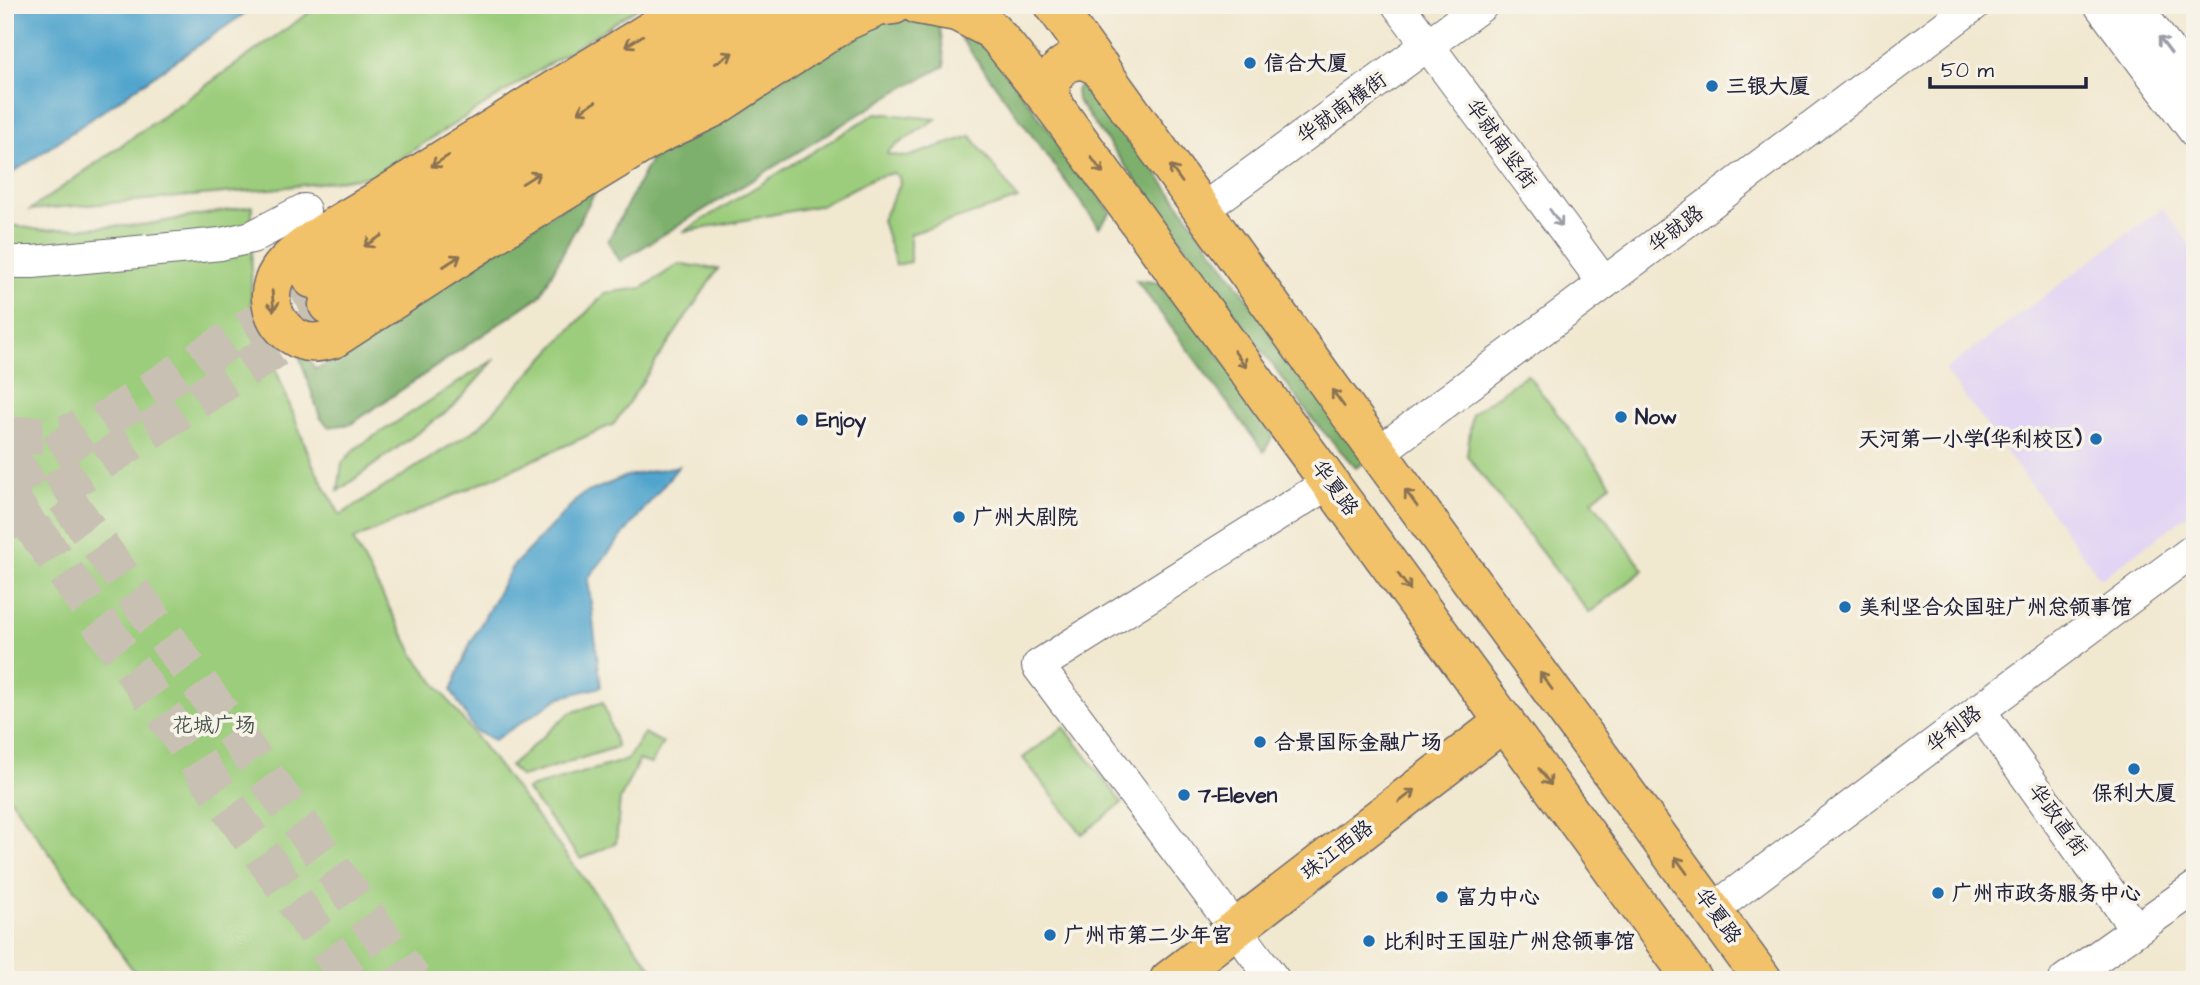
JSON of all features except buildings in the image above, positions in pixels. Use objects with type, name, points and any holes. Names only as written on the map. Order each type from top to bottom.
[{"type":"main road","points":[[692,5],[400,186],[292,258],[275,278],[271,291],[271,304],[283,328],[305,342],[318,344],[333,339],[512,223],[655,136],[712,108],[846,21],[878,7],[894,5]]},
{"type":"main road","points":[[748,5],[320,292],[810,5]]},
{"type":"main road","points":[[918,5],[957,12],[986,26],[1000,40]]},
{"type":"main road","name":"华夏路","points":[[967,5],[982,19],[1057,110],[1693,980]]},
{"type":"main road","name":"华夏路","points":[[1054,5],[1378,453],[1714,909],[1763,980]]},
{"type":"main road","points":[[1085,5],[1100,67]]},
{"type":"main road","points":[[1057,110],[1051,94],[1051,83],[1064,64],[1084,61],[1100,67]]},
{"type":"main road","name":"珠江西路","points":[[1168,980],[1506,721]]},
{"type":"street","name":"华就南竖街","points":[[1398,5],[1604,283]]},
{"type":"street","name":"华就南横街","points":[[1202,210],[1482,5]]},
{"type":"street","name":"华就路","points":[[1378,453],[1974,5]]},
{"type":"street","points":[[2100,5],[2195,132]]},
{"type":"street","points":[[2135,5],[2195,85]]},
{"type":"street","points":[[5,262],[109,256],[220,244],[252,237],[304,210]]},
{"type":"street","points":[[1274,980],[1038,666],[1330,482]]},
{"type":"street","name":"华利路","points":[[1714,909],[1979,710],[2190,562]]},
{"type":"street","name":"华政直街","points":[[1979,710],[2136,929]]},
{"type":"street","points":[[2065,980],[2195,888]]},
{"type":"shaded area","name":"天河第一小学(华利校区)","points":[[2162,208],[2195,251],[2195,509],[2101,579],[1945,370]]},
{"type":"green space","points":[[320,5],[642,5],[372,176],[271,189],[30,210]]},
{"type":"green space","points":[[904,18],[939,19],[945,66],[899,90],[620,261],[608,241],[651,159],[872,23]]},
{"type":"green space","points":[[960,37],[982,41],[1111,212],[1099,227]]},
{"type":"green space","points":[[1081,81],[1091,83],[1366,461],[1356,468],[1314,421],[1077,100],[1076,91]]},
{"type":"green space","points":[[876,113],[936,119],[887,154],[907,157],[971,136],[1018,199],[910,234],[910,262],[896,265],[882,220],[900,184],[899,177],[893,173],[873,178],[822,205],[683,232]]},
{"type":"green space","points":[[599,184],[540,296],[351,424],[329,427],[320,417],[298,352],[310,361],[315,369],[351,353],[446,284]]},
{"type":"green space","name":"花城广场","points":[[252,206],[251,305],[313,465],[340,515],[478,428],[605,293],[642,288],[679,264],[718,269],[614,424],[353,540],[416,658],[661,980],[140,980],[5,791],[5,224],[40,230],[143,225]]},
{"type":"green space","points":[[1136,280],[1170,284],[1274,434],[1264,452]]},
{"type":"green space","points":[[495,359],[453,407],[338,491],[342,463],[356,448]]},
{"type":"green space","points":[[1527,374],[1611,484],[1592,500],[1644,570],[1589,613],[1467,456],[1472,414]]},
{"type":"green space","points":[[603,702],[617,747],[521,777],[510,766],[570,713]]},
{"type":"green space","points":[[1064,727],[1122,803],[1082,834],[1023,758]]},
{"type":"green space","points":[[644,733],[663,743],[651,764],[639,760],[620,799],[616,843],[581,859],[526,789],[627,760]]},
{"type":"water","points":[[5,5],[257,5],[5,178]]},
{"type":"water","points":[[679,466],[588,578],[601,687],[561,697],[494,740],[475,731],[451,690],[470,644],[512,567],[581,495],[627,476]]},
{"type":"tunnel","points":[[5,484],[346,265]]},
{"type":"tunnel","points":[[5,524],[362,293]]},
{"type":"tunnel","points":[[5,438],[63,434],[81,428]]},
{"type":"tunnel","points":[[66,499],[413,980]]},
{"type":"tunnel","points":[[33,527],[350,980]]},
{"type":"place","name":"信合大厦","points":[[1250,63]]},
{"type":"place","name":"三银大厦","points":[[1712,86]]},
{"type":"place","name":"Now","points":[[1621,417]]},
{"type":"place","name":"Enjoy","points":[[802,420]]},
{"type":"place","name":"天河第一小学(华利校区)","points":[[2096,439]]},
{"type":"place","name":"广州大剧院","points":[[959,517]]},
{"type":"place","name":"美利坚合众国驻广州总领事馆","points":[[1845,607]]},
{"type":"place","name":"合景国际金融广场","points":[[1260,742]]},
{"type":"place","name":"保利大厦","points":[[2134,769]]},
{"type":"place","name":"7-Eleven","points":[[1184,795]]},
{"type":"place","name":"广州市政务服务中心","points":[[1938,893]]},
{"type":"place","name":"富力中心","points":[[1442,897]]},
{"type":"place","name":"广州市第二少年宫","points":[[1050,935]]},
{"type":"place","name":"比利时王国驻广州总领事馆","points":[[1369,941]]}]
